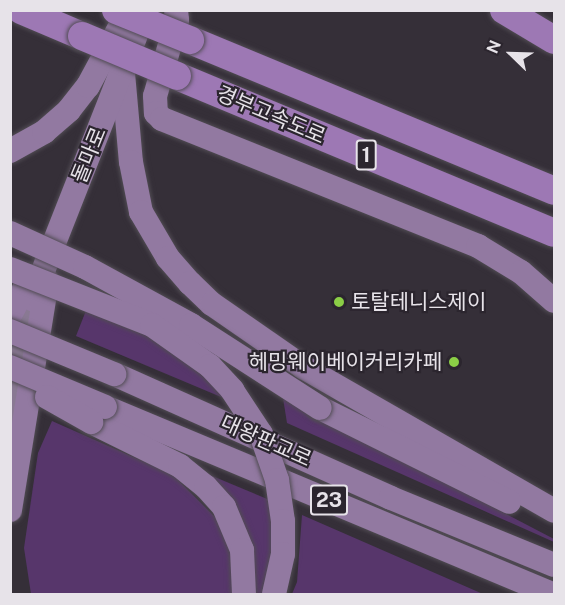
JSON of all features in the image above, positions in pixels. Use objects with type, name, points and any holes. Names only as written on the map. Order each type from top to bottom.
[{"type":"highway","name":"경부고속도로","points":[[21,10],[555,233]]},
{"type":"highway","name":"경부고속도로","points":[[116,10],[555,191]]},
{"type":"highway","points":[[504,10],[550,29]]},
{"type":"main road","points":[[10,151],[44,132],[69,110],[88,86],[129,10]]},
{"type":"main road","name":"돌마로","points":[[32,299],[50,259],[72,196],[123,73],[146,10]]},
{"type":"main road","points":[[176,10],[177,20],[155,96],[156,112],[162,119],[478,246],[521,272],[555,301]]},
{"type":"main road","points":[[123,73],[131,162],[141,212],[168,258],[190,283],[220,310],[303,367],[555,511]]},
{"type":"main road","points":[[10,315],[72,196]]},
{"type":"main road","points":[[10,233],[85,267],[191,325],[320,408],[555,524]]},
{"type":"main road","points":[[10,510],[50,259]]},
{"type":"main road","points":[[10,269],[152,326],[210,366],[232,390],[261,434],[277,480],[283,520],[283,554],[274,594]]},
{"type":"main road","points":[[10,348],[32,299]]},
{"type":"main road","points":[[10,429],[32,299]]},
{"type":"main road","name":"대왕판교로","points":[[10,331],[114,374],[391,498],[555,565]]},
{"type":"main road","name":"대왕판교로","points":[[10,367],[98,415],[552,594]]},
{"type":"main road","points":[[10,376],[98,415],[180,466],[206,487],[224,507],[242,550],[244,594]]},
{"type":"shaded area","points":[[87,308],[137,329],[199,370],[233,402],[76,336]]},
{"type":"shaded area","points":[[283,398],[554,539],[554,542],[287,423]]},
{"type":"shaded area","points":[[52,421],[172,474],[218,520],[233,561],[232,594],[31,594],[24,548],[38,453]]},
{"type":"shaded area","points":[[205,473],[272,501],[273,549],[264,594],[253,594]]},
{"type":"shaded area","points":[[302,515],[483,594],[292,594],[297,582]]},
{"type":"place","name":"토탈테니스제이","points":[[339,302]]},
{"type":"place","name":"헤밍웨이베이커리카페","points":[[454,362]]}]
